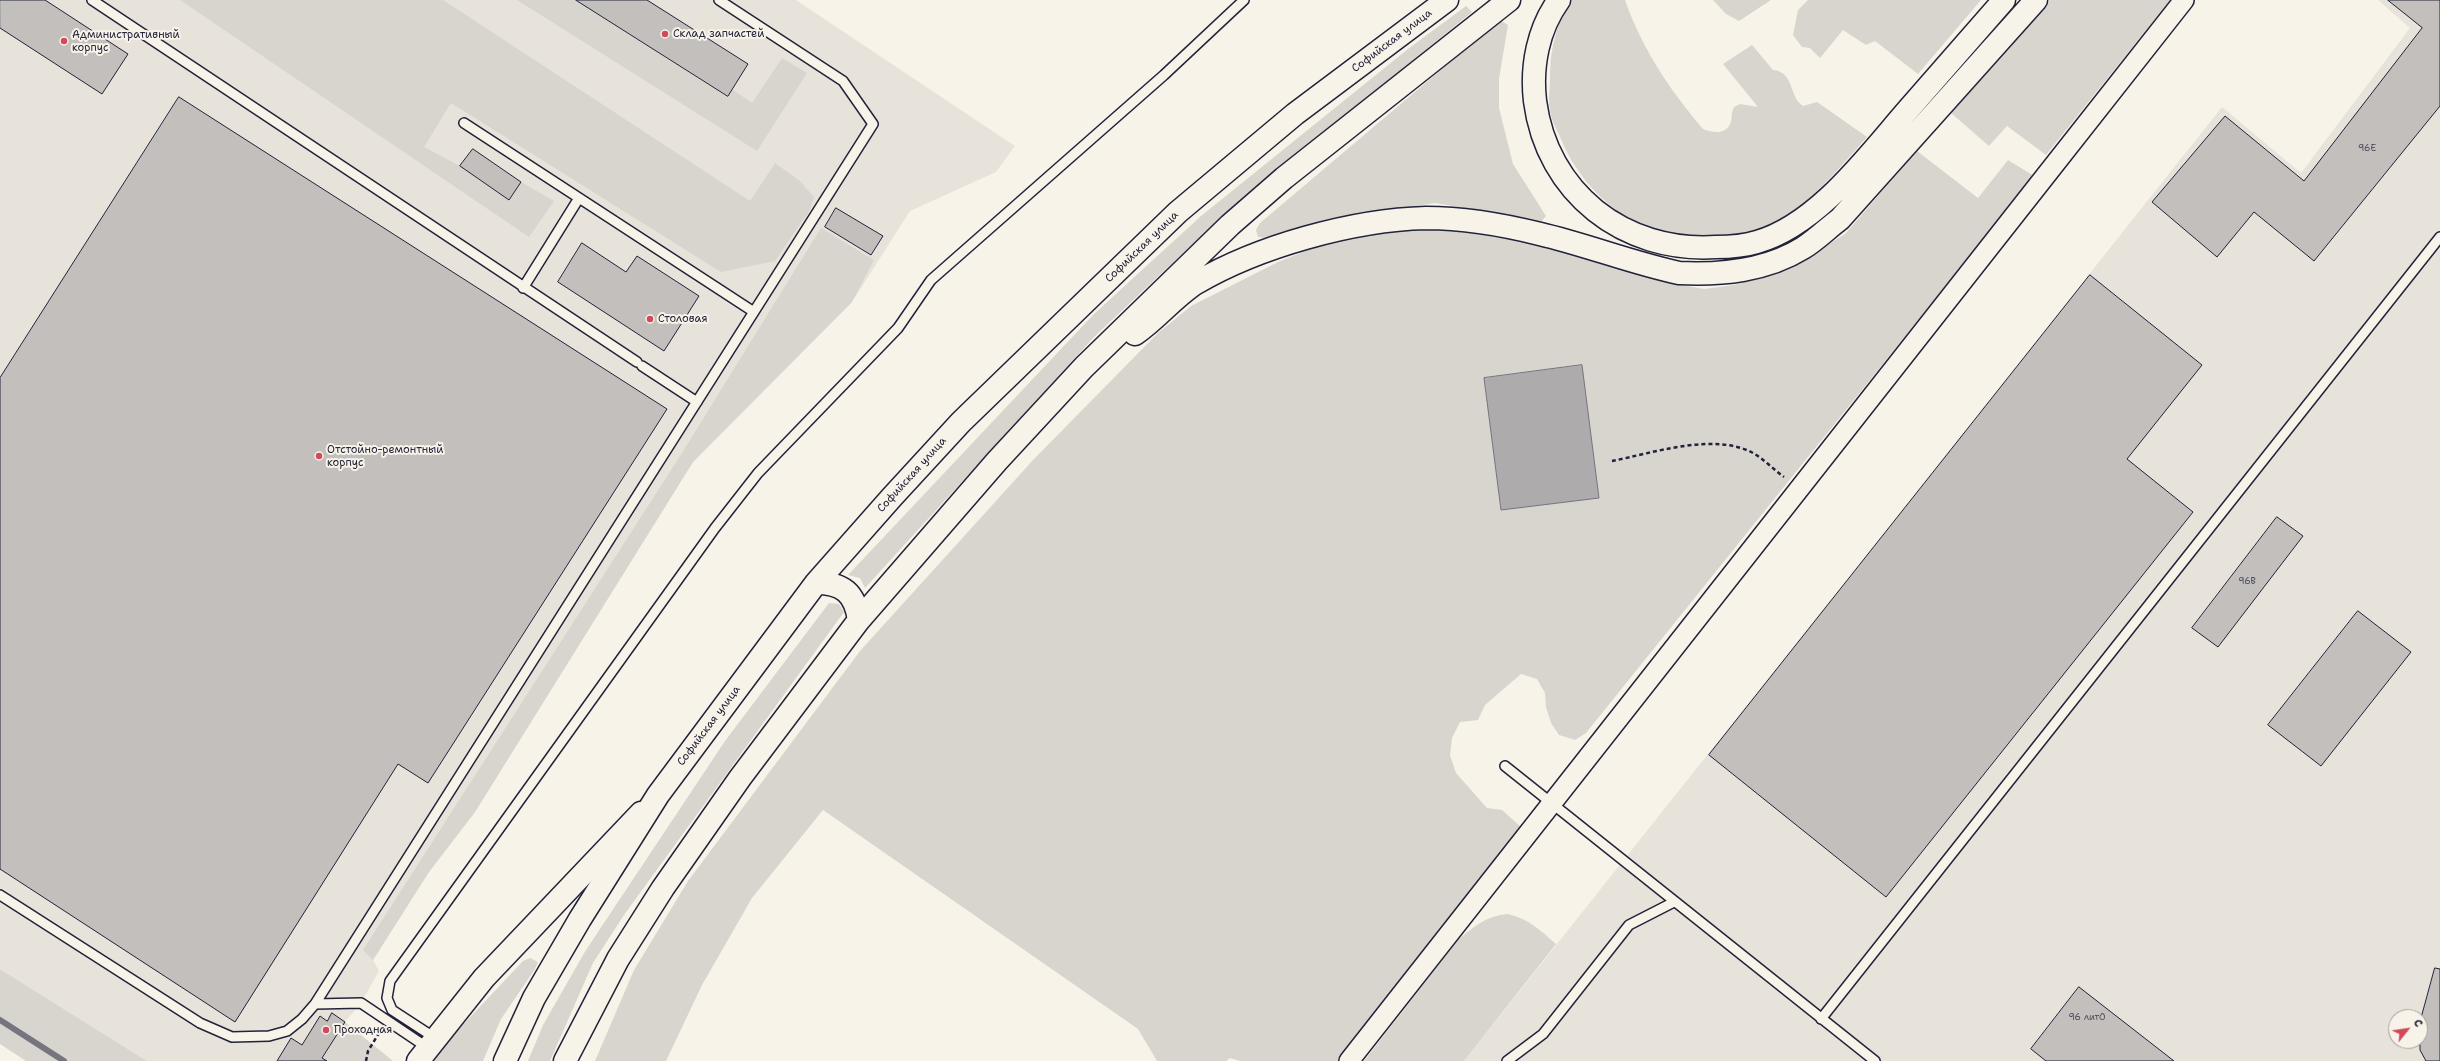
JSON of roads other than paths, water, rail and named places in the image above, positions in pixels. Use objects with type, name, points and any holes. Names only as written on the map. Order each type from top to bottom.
[{"type":"main road","name":"Софийская улица","points":[[505,1061],[534,998],[580,919],[658,795],[816,583],[961,422],[1178,212],[1295,114],[1447,0]]},
{"type":"main road","points":[[566,1061],[618,959],[663,888],[740,778],[859,620],[997,461],[1084,367],[1173,278],[1284,178],[1508,0]]},
{"type":"main road","points":[[1559,0],[1549,13],[1534,60],[1534,88],[1537,115],[1552,159],[1564,180],[1581,199],[1602,217],[1628,231],[1664,245],[1695,249],[1735,246],[1758,242],[1780,232],[1831,196],[2004,0]]},
{"type":"main road","points":[[1084,367],[1144,328],[1194,285],[1225,267],[1259,253],[1306,238],[1390,221],[1427,218],[1469,221],[1539,233],[1679,273],[1703,274],[1740,270],[1772,264],[1804,247],[1840,219],[2036,0]]},
{"type":"main road","points":[[816,583],[835,585],[851,595],[857,607],[859,620]]},
{"type":"main road","points":[[427,1049],[514,945],[658,795]]},
{"type":"street","points":[[1349,1061],[1553,806],[1799,488],[2184,0]]},
{"type":"lane","points":[[92,0],[697,402]]},
{"type":"lane","points":[[0,895],[200,1023],[232,1037],[258,1037],[287,1031],[302,1019],[315,1004],[873,124],[842,81],[719,0]]},
{"type":"lane","points":[[427,1049],[392,1010],[387,998],[390,981],[710,535],[758,472],[898,328],[931,280],[1164,75],[1244,0]]},
{"type":"lane","points":[[464,123],[754,312]]},
{"type":"lane","points":[[524,288],[579,198]]},
{"type":"lane","points":[[1821,1019],[2440,237]]},
{"type":"lane","points":[[1504,766],[1874,1061]]},
{"type":"lane","points":[[1506,1061],[1543,1034],[1629,925],[1674,902]]},
{"type":"lane","points":[[315,1004],[361,1003],[427,1049]]},
{"type":"waterway","points":[[0,1020],[64,1061]]},
{"type":"place","name":"Склад запчастей","points":[[665,34]]},
{"type":"place","name":"Административный корпус","points":[[64,41]]},
{"type":"place","name":"Столовая","points":[[650,319]]},
{"type":"place","name":"Отстойно-ремонтный корпус","points":[[319,456]]},
{"type":"place","name":"Проходная","points":[[326,1030]]}]
